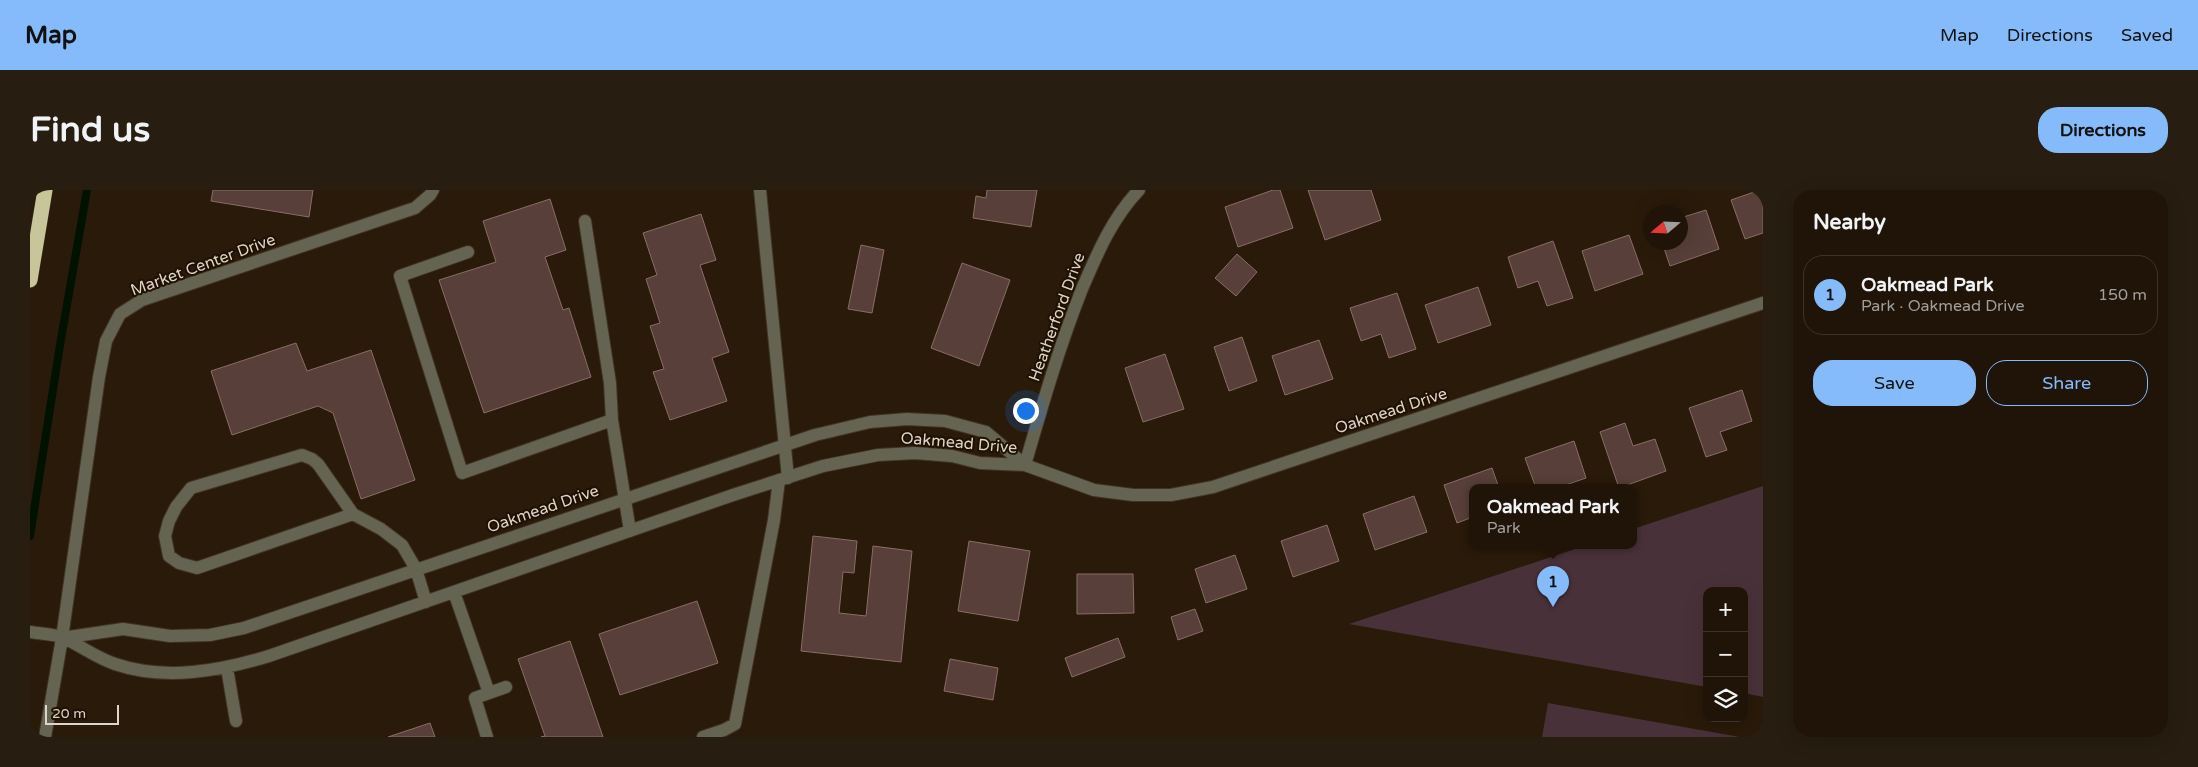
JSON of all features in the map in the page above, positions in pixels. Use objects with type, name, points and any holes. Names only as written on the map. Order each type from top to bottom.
[{"type":"highway","points":[[30,280],[45,190]]},
{"type":"street","name":"Market Center Drive","points":[[45,737],[62,638],[99,377],[106,341],[120,314],[142,300],[415,208],[433,190]]},
{"type":"street","points":[[703,737],[735,724],[783,479],[783,446],[760,190]]},
{"type":"street","name":"Heatherford Drive","points":[[1025,465],[1054,366],[1095,258],[1112,224],[1139,190]]},
{"type":"street","points":[[585,221],[610,383],[612,420],[630,531]]},
{"type":"street","points":[[468,252],[400,276],[462,473],[612,420]]},
{"type":"street","name":"Oakmead Drive","points":[[30,632],[62,638],[115,664],[148,671],[184,673],[226,668],[269,656],[823,466],[887,454],[915,453],[952,456],[980,464],[1025,465],[1094,490],[1133,495],[1171,495],[1213,487],[1763,304]]},
{"type":"street","name":"Oakmead Drive","points":[[62,638],[123,628],[170,636],[210,635],[244,628],[815,435],[870,422],[907,419],[945,421],[986,432],[1025,465]]},
{"type":"street","points":[[353,514],[197,568],[179,563],[170,556],[165,536],[176,507],[190,488],[302,455],[318,464],[353,514],[381,529],[402,545],[416,569],[426,602]]},
{"type":"street","points":[[454,592],[488,693]]},
{"type":"street","points":[[226,668],[236,721]]},
{"type":"street","points":[[487,737],[474,698],[506,687]]},
{"type":"shaded area","points":[[1763,486],[1763,697],[1748,694],[1748,587],[1703,587],[1703,686],[1349,624],[1575,549],[1637,549],[1637,528]]},
{"type":"shaded area","points":[[1548,703],[1740,737],[1542,737]]},
{"type":"building","points":[[213,190],[313,190],[309,217],[211,201]]},
{"type":"building","points":[[987,190],[1037,190],[1031,227],[973,218],[976,196],[986,198]]},
{"type":"building","points":[[1273,190],[1280,190],[1293,228],[1238,247],[1225,207]]},
{"type":"building","points":[[1308,190],[1371,190],[1381,220],[1325,240]]},
{"type":"building","points":[[1763,190],[1763,233],[1745,239],[1731,200]]},
{"type":"building","points":[[550,199],[566,250],[545,257],[563,310],[569,308],[591,377],[484,413],[439,280],[496,262],[483,221]]},
{"type":"building","points":[[1706,210],[1719,249],[1670,266],[1665,250],[1688,250],[1688,216]]},
{"type":"building","points":[[701,214],[716,260],[700,265],[729,352],[712,358],[727,401],[670,420],[653,372],[664,369],[650,326],[660,323],[646,279],[657,275],[643,233]]},
{"type":"building","points":[[1629,235],[1643,274],[1595,291],[1582,251]]},
{"type":"building","points":[[1553,241],[1573,298],[1547,306],[1538,281],[1518,288],[1508,257]]},
{"type":"building","points":[[861,245],[884,250],[872,313],[848,309]]},
{"type":"building","points":[[1237,254],[1257,272],[1236,296],[1215,278]]},
{"type":"building","points":[[962,263],[1010,280],[979,366],[931,348]]},
{"type":"building","points":[[1478,287],[1491,325],[1438,343],[1425,305]]},
{"type":"building","points":[[1397,293],[1416,349],[1389,358],[1381,334],[1361,341],[1350,308]]},
{"type":"building","points":[[1242,337],[1257,381],[1229,391],[1214,347]]},
{"type":"building","points":[[1319,340],[1333,379],[1285,395],[1272,356]]},
{"type":"building","points":[[296,343],[307,371],[371,350],[415,480],[361,499],[333,413],[318,406],[232,435],[211,371]]},
{"type":"building","points":[[1165,354],[1184,409],[1143,422],[1125,368]]},
{"type":"building","points":[[1742,390],[1752,421],[1720,432],[1727,450],[1706,457],[1689,408]]},
{"type":"building","points":[[1625,423],[1633,446],[1655,439],[1666,471],[1630,484],[1618,484],[1600,432]]},
{"type":"building","points":[[1574,441],[1586,478],[1569,484],[1535,484],[1525,458]]},
{"type":"building","points":[[1492,468],[1498,484],[1469,484],[1469,518],[1457,523],[1444,485]]},
{"type":"building","points":[[1414,496],[1427,532],[1375,550],[1363,514]]},
{"type":"building","points":[[1327,525],[1339,561],[1293,577],[1281,541]]},
{"type":"building","points":[[813,536],[857,541],[854,573],[843,572],[839,613],[866,616],[873,546],[912,551],[901,662],[801,651]]},
{"type":"building","points":[[969,541],[1030,551],[1018,621],[958,611]]},
{"type":"building","points":[[1235,555],[1247,589],[1206,603],[1195,569]]},
{"type":"building","points":[[1077,574],[1133,574],[1134,613],[1077,614]]},
{"type":"building","points":[[697,601],[718,663],[620,695],[599,634]]},
{"type":"building","points":[[1195,609],[1203,631],[1178,640],[1171,617]]},
{"type":"building","points":[[1118,638],[1125,657],[1072,677],[1065,658]]},
{"type":"building","points":[[570,641],[603,737],[541,737],[545,736],[518,659]]},
{"type":"building","points":[[950,659],[998,668],[993,700],[944,691]]},
{"type":"building","points":[[430,723],[435,737],[388,737]]},
{"type":"waterway","points":[[30,536],[87,190]]},
{"type":"place","name":"Oakmead Park","points":[[1553,607]]}]
